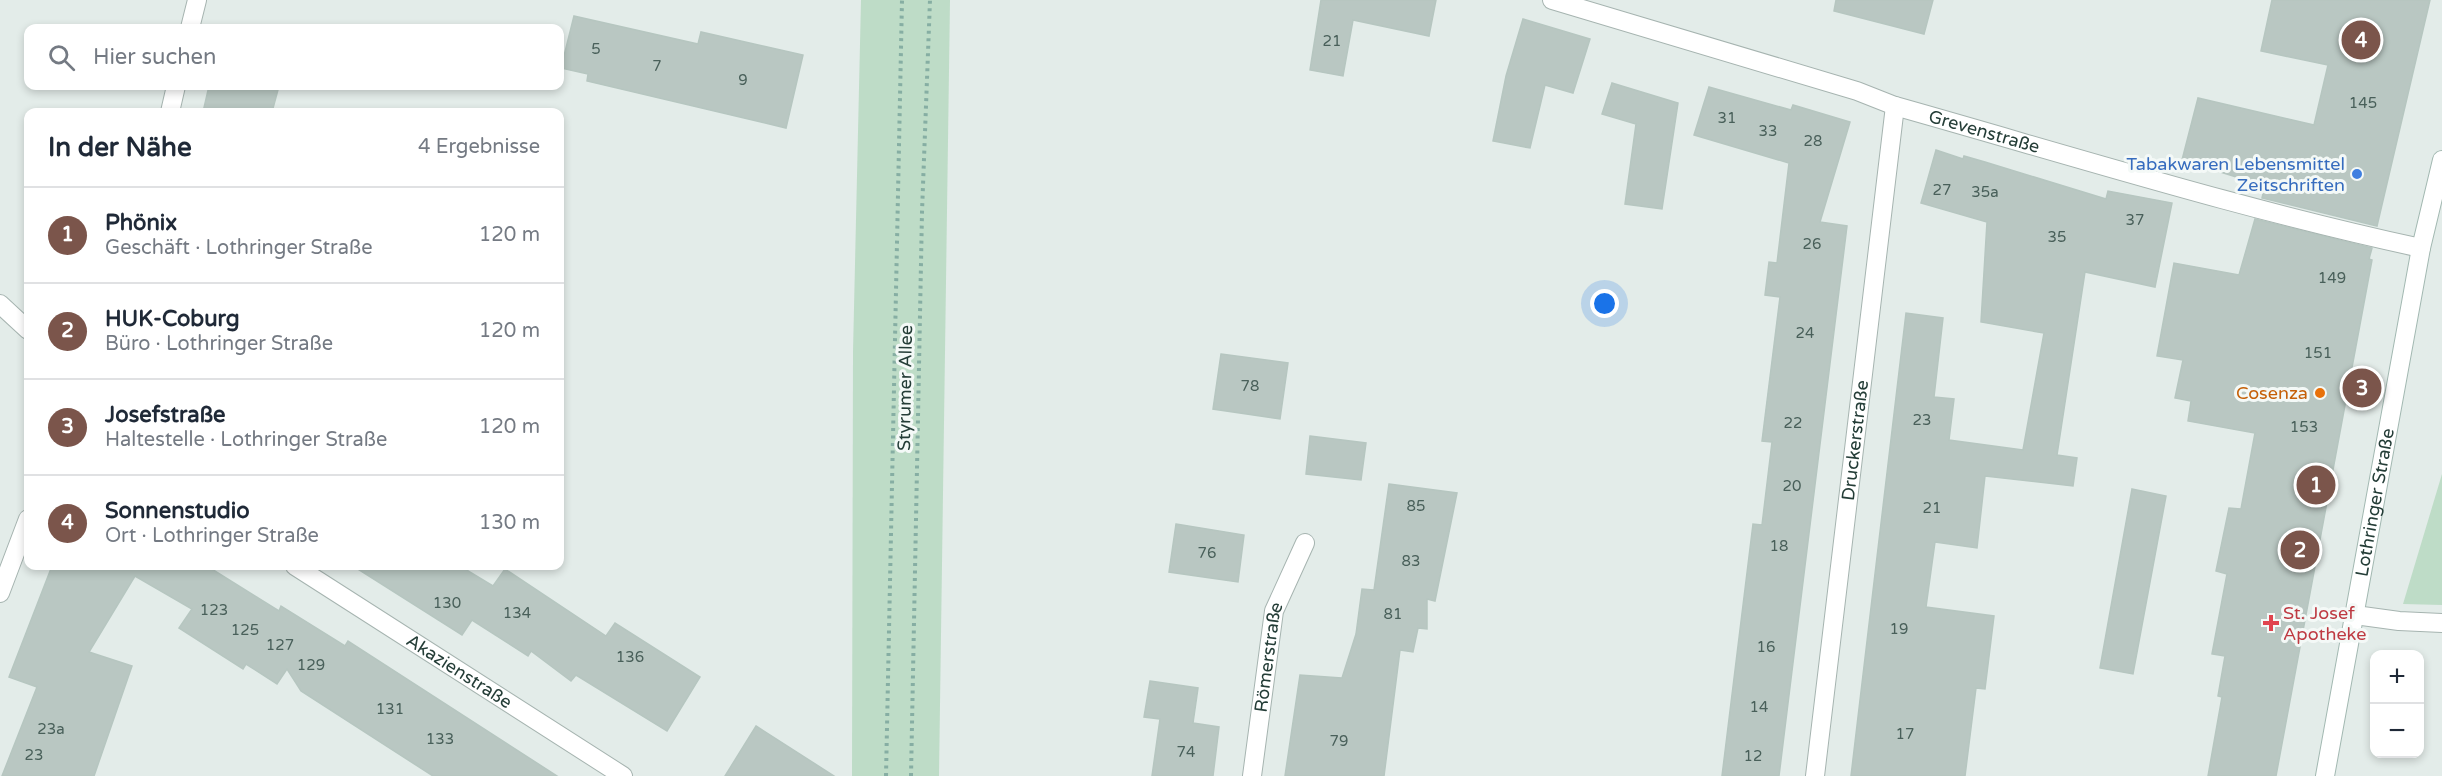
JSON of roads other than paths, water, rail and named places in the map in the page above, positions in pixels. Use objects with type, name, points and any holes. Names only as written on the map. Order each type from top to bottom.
[{"type":"street","points":[[191,24],[197,0]]},
{"type":"street","name":"Grevenstraße","points":[[1552,0],[1857,91],[1895,106],[2265,211],[2421,248]]},
{"type":"street","points":[[171,108],[175,90]]},
{"type":"street","name":"Druckerstraße","points":[[1815,776],[1895,106]]},
{"type":"street","name":"Lothringer Straße","points":[[2325,776],[2421,248],[2437,207],[2442,160]]},
{"type":"street","points":[[0,304],[24,326]]},
{"type":"street","points":[[0,593],[24,530]]},
{"type":"street","name":"Römerstraße","points":[[1251,776],[1274,611],[1305,543]]},
{"type":"street","name":"Akazienstraße","points":[[301,570],[623,776]]},
{"type":"street","points":[[2355,615],[2399,621],[2442,622]]},
{"type":"place","name":"Sonnenstudio","points":[[2361,40]]},
{"type":"place","name":"Tabakwaren Lebensmittel Zeitschriften","points":[[2357,174]]},
{"type":"place","name":"Josefstraße","points":[[2362,388]]},
{"type":"place","name":"Cosenza","points":[[2320,393]]},
{"type":"place","name":"Phönix","points":[[2316,485]]},
{"type":"place","name":"HUK-Coburg","points":[[2300,550]]},
{"type":"place","name":"St. Josef Apotheke","points":[[2271,623]]}]
